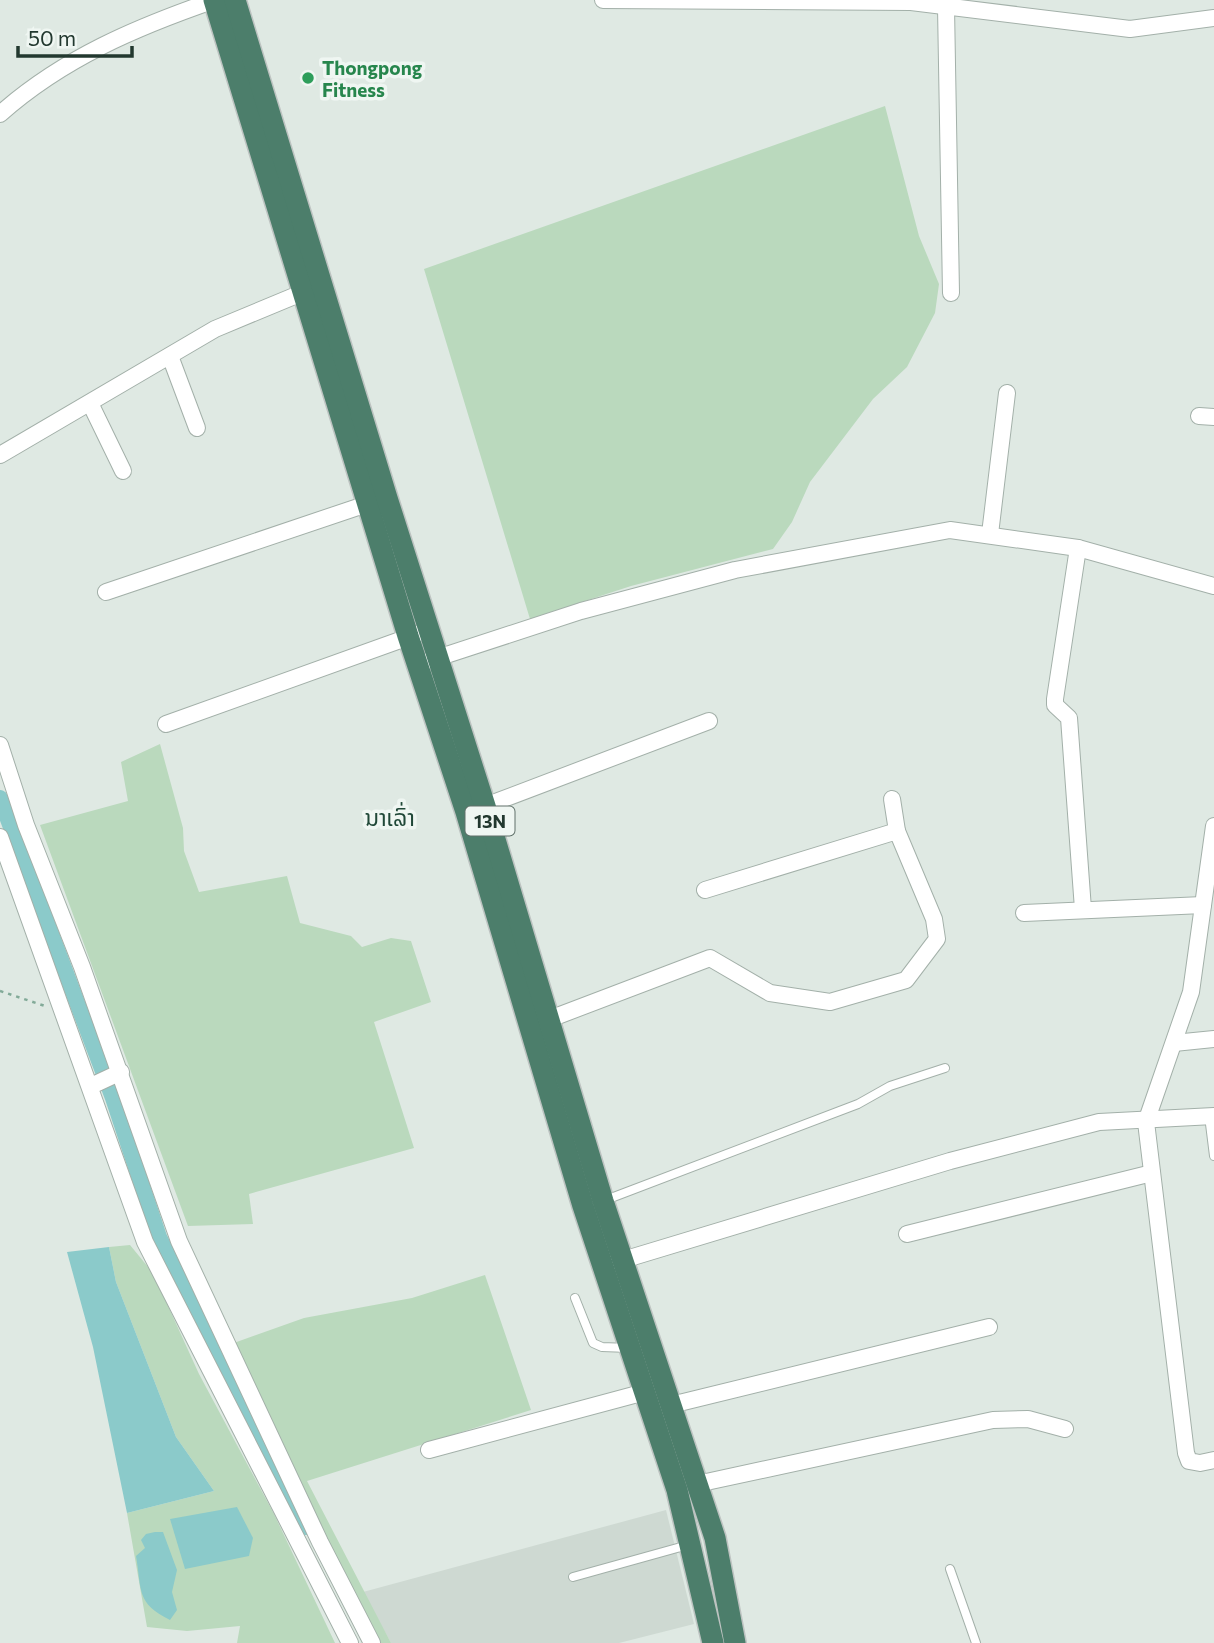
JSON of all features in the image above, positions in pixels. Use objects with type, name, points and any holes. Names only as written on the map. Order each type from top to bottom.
[{"type":"highway","name":"13N","points":[[214,0],[367,504],[485,806],[603,1201],[629,1348],[692,1544],[713,1643]]},
{"type":"highway","name":"13N","points":[[235,0],[418,633]]},
{"type":"highway","name":"13N","points":[[428,661],[614,1263],[671,1405],[715,1538],[735,1643]]},
{"type":"street","points":[[0,114],[27,90],[88,52],[140,26],[214,0]]},
{"type":"street","points":[[603,0],[911,1],[1130,29],[1214,18]]},
{"type":"street","points":[[946,6],[951,293]]},
{"type":"street","points":[[0,455],[215,329],[304,292]]},
{"type":"street","points":[[170,356],[197,428]]},
{"type":"street","points":[[990,534],[1007,393]]},
{"type":"street","points":[[90,403],[123,471]]},
{"type":"street","points":[[106,592],[367,504]]},
{"type":"street","points":[[428,661],[581,611],[735,570],[950,530],[1078,548],[1214,586]]},
{"type":"street","points":[[1078,548],[1055,705],[1069,718],[1083,909]]},
{"type":"street","points":[[166,724],[418,633]]},
{"type":"street","points":[[485,806],[709,721]]},
{"type":"street","points":[[0,745],[26,825],[121,1072],[179,1241],[320,1542],[372,1643]]},
{"type":"street","points":[[547,1020],[710,958],[770,993],[830,1002],[906,980],[937,939],[934,919],[897,831],[892,799]]},
{"type":"street","points":[[1214,826],[1191,992],[1146,1122],[1186,1453],[1189,1461],[1214,1460]]},
{"type":"street","points":[[705,890],[897,831]]},
{"type":"street","points":[[0,837],[145,1242],[350,1643]]},
{"type":"street","points":[[1024,913],[1203,905]]},
{"type":"street","points":[[1174,1043],[1214,1039]]},
{"type":"street","points":[[91,1086],[121,1072]]},
{"type":"street","points":[[614,1263],[964,1158],[1099,1122],[1146,1122],[1212,1116]]},
{"type":"street","points":[[907,1234],[1153,1173]]},
{"type":"street","points":[[671,1405],[989,1327]]},
{"type":"street","points":[[429,1450],[645,1392]]},
{"type":"street","points":[[697,1484],[993,1420],[1028,1419],[1065,1429]]},
{"type":"lane","points":[[603,1201],[858,1104],[890,1086],[945,1068]]},
{"type":"lane","points":[[1212,1116],[1214,1156]]},
{"type":"lane","points":[[575,1298],[593,1343],[602,1347],[629,1348]]},
{"type":"lane","points":[[573,1577],[692,1544]]},
{"type":"lane","points":[[950,1569],[976,1643]]},
{"type":"path","points":[[0,991],[65,1013]]},
{"type":"shaded area","points":[[666,1510],[694,1624],[619,1643],[391,1643],[363,1592]]},
{"type":"green space","points":[[885,106],[919,236],[939,284],[935,313],[907,367],[873,399],[810,482],[792,522],[773,549],[631,586],[530,619],[424,269]]},
{"type":"green space","points":[[160,744],[183,828],[184,851],[199,892],[287,876],[300,923],[351,936],[362,947],[391,938],[411,941],[431,1002],[374,1022],[414,1148],[249,1194],[253,1224],[188,1226],[40,825],[128,801],[121,762]]},
{"type":"green space","points":[[130,1245],[153,1273],[199,1374],[274,1514],[335,1643],[237,1643],[240,1626],[187,1631],[147,1627],[127,1513],[214,1491],[176,1437],[116,1282],[109,1247]]},
{"type":"green space","points":[[485,1275],[531,1410],[307,1481],[391,1643],[381,1643],[284,1462],[231,1344],[304,1318],[412,1298]]},
{"type":"water","points":[[109,1247],[116,1282],[176,1437],[214,1491],[127,1513],[93,1347],[67,1252]]},
{"type":"water","points":[[237,1507],[253,1538],[249,1556],[185,1569],[170,1519]]},
{"type":"water","points":[[163,1532],[177,1570],[172,1592],[177,1610],[170,1620],[151,1608],[140,1587],[136,1556],[145,1548],[141,1540],[146,1534]]},
{"type":"waterway","points":[[0,798],[113,1098],[159,1237],[305,1527]]},
{"type":"place","name":"Thongpong Fitness","points":[[308,78]]},
{"type":"district","name":"ນາເລົ່າ","points":[[390,817]]}]
